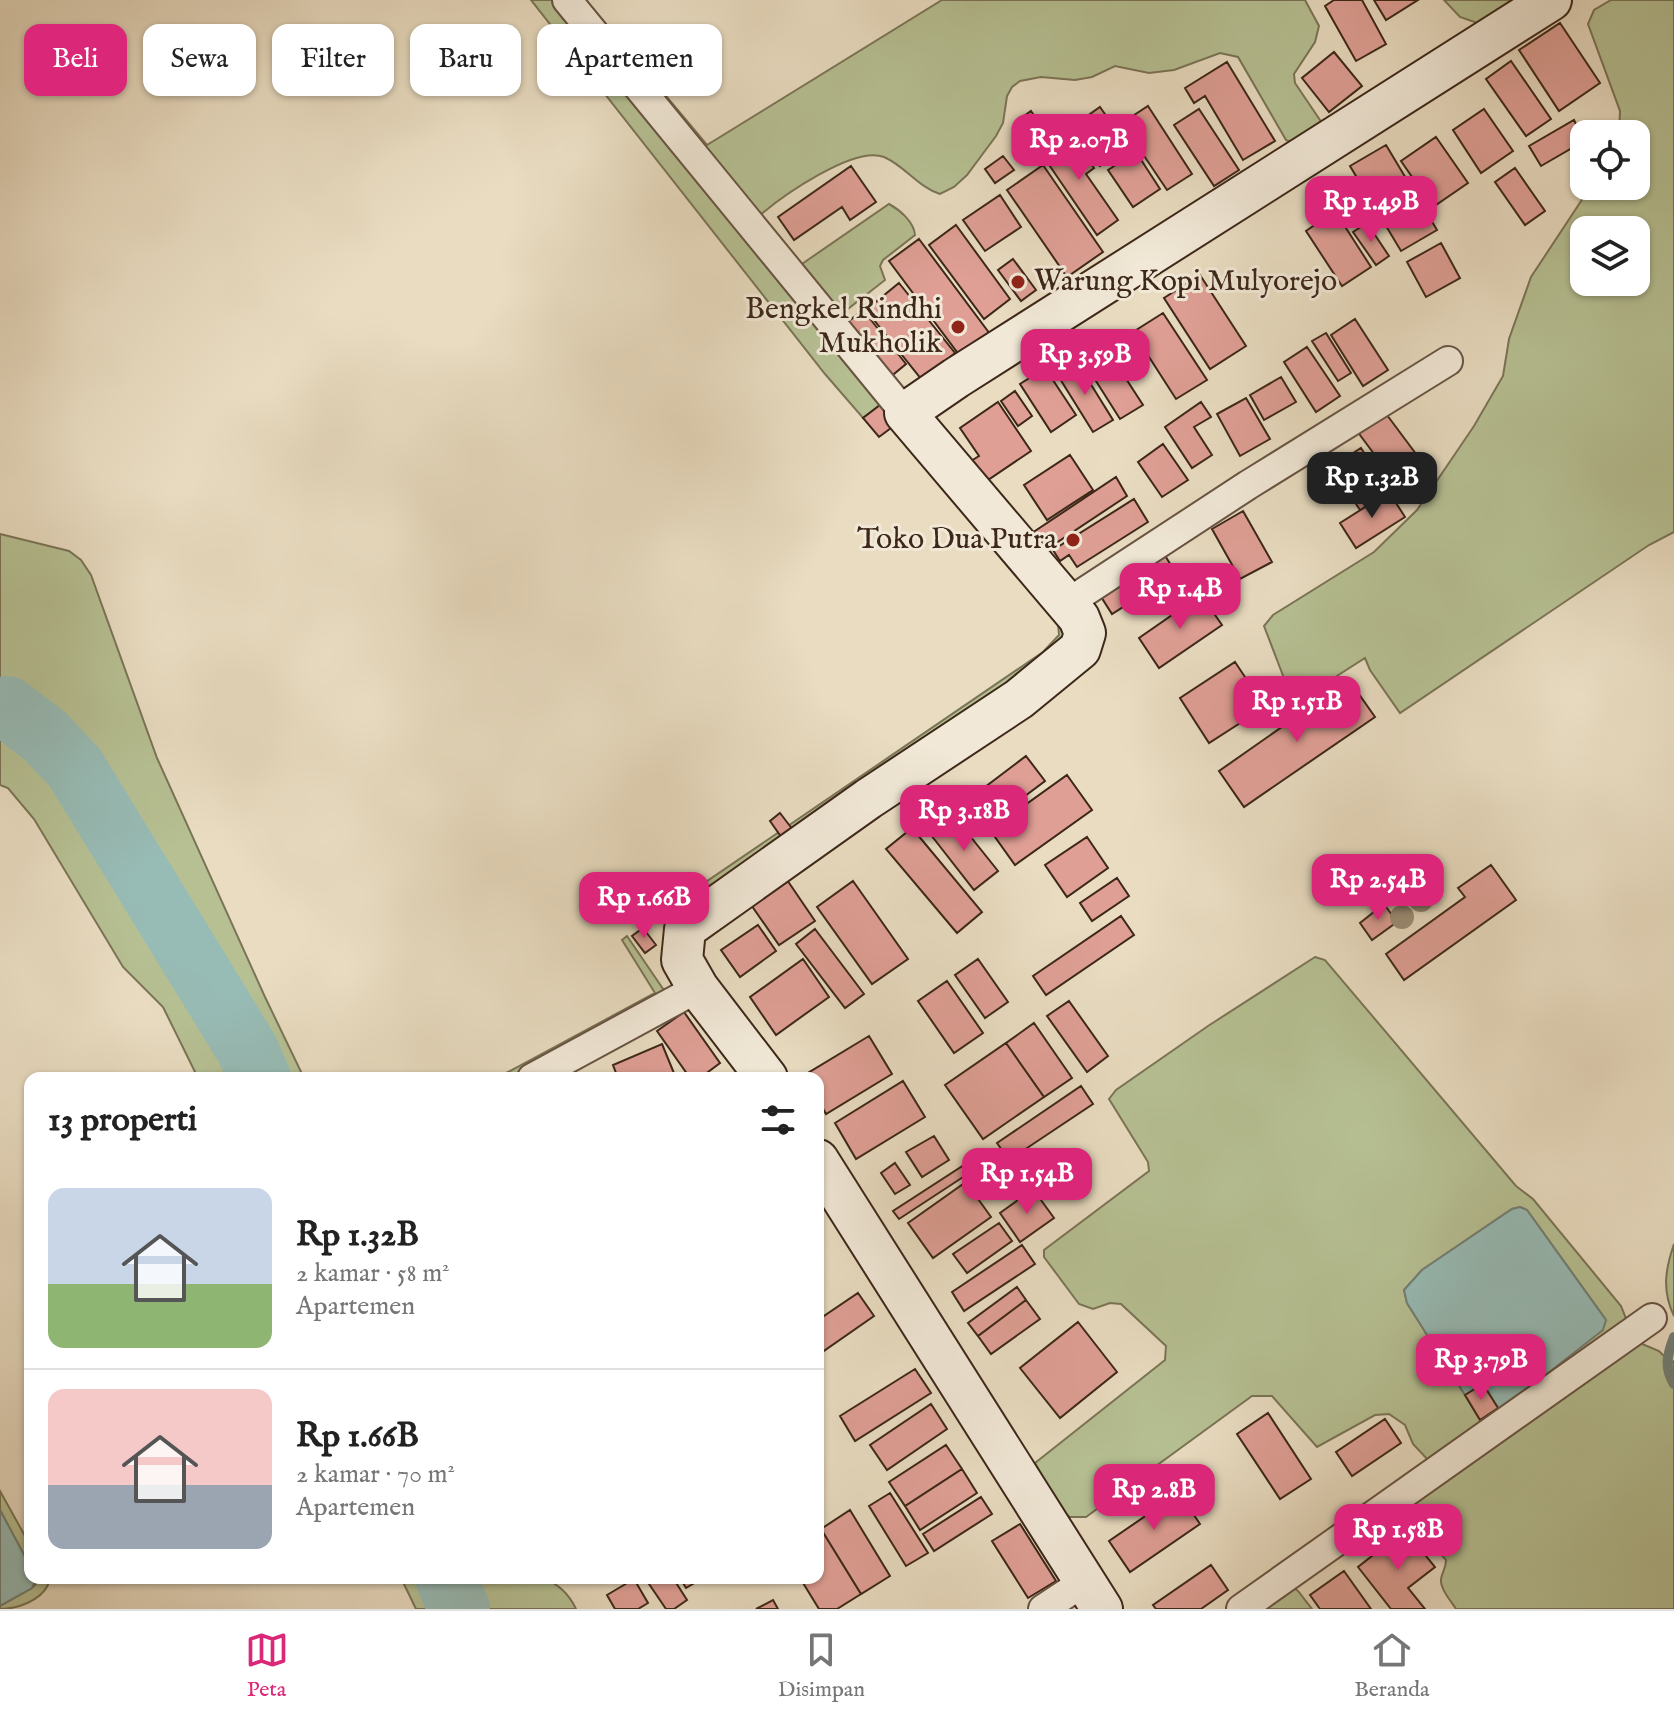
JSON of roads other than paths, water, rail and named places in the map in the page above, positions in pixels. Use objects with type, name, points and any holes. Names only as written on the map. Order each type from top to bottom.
[{"type":"street","points":[[567,0],[905,413],[1079,618],[1085,633],[1080,649],[1019,699],[868,799],[685,929],[682,960],[698,988],[762,1072]]},
{"type":"street","points":[[905,413],[1551,0]]},
{"type":"street","points":[[1066,604],[1248,485],[1448,361]]},
{"type":"street","points":[[543,1072],[698,988]]},
{"type":"street","points":[[824,1169],[1093,1595],[1043,1609]]},
{"type":"street","points":[[1241,1609],[1652,1318]]},
{"type":"water","points":[[1520,1207],[1527,1210],[1606,1320],[1603,1330],[1507,1405],[1498,1408],[1483,1384],[1465,1395],[1407,1303],[1404,1290],[1422,1270],[1512,1209]]},
{"type":"water","points":[[0,1510],[24,1555],[24,1584],[34,1584],[0,1606]]},
{"type":"waterway","points":[[0,708],[7,707],[45,736],[75,768],[247,1049],[257,1072]]},
{"type":"waterway","points":[[1674,1337],[1668,1361],[1674,1384]]},
{"type":"waterway","points":[[449,1584],[459,1609]]},
{"type":"place","name":"Warung Kopi Mulyorejo","points":[[1018,282]]},
{"type":"place","name":"Bengkel Rindhi Mukholik","points":[[958,327]]},
{"type":"place","name":"Toko Dua Putra","points":[[1073,540]]}]
